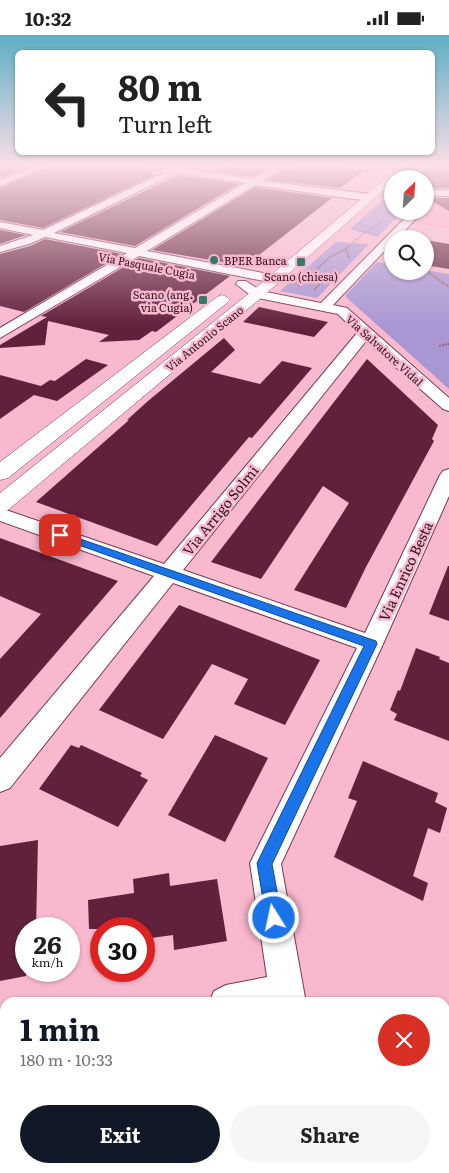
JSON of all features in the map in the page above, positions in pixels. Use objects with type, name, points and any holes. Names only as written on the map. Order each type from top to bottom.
[{"type":"street","points":[[0,249],[25,242],[72,220]]},
{"type":"street","points":[[0,334],[191,220]]},
{"type":"street","name":"Via Antonio Scano","points":[[0,505],[258,284],[337,220]]},
{"type":"street","points":[[324,307],[409,220]]},
{"type":"street","name":"Via Pasquale Cugia","points":[[0,225],[137,252],[258,284]]},
{"type":"street","name":"Via Pasquale Cugia","points":[[0,237],[122,261],[258,284]]},
{"type":"street","name":"Via Antonio Scano","points":[[0,473],[258,284],[266,265]]},
{"type":"street","name":"Via Salvatore Vidal","points":[[258,284],[324,307],[342,311],[449,406]]},
{"type":"street","name":"Via Arrigo Solmi","points":[[0,779],[365,333]]},
{"type":"street","name":"Via Enrico Besta","points":[[287,997],[264,863],[371,644],[449,475]]},
{"type":"street","points":[[0,514],[371,644]]},
{"type":"path","points":[[294,289],[330,257],[346,249],[368,229],[385,220]]},
{"type":"path","points":[[349,236],[368,239]]},
{"type":"path","points":[[344,261],[349,257],[346,249]]},
{"type":"path","points":[[314,293],[314,288],[337,268]]},
{"type":"path","points":[[434,276],[449,287]]},
{"type":"path","points":[[439,346],[449,344]]},
{"type":"shaded area","points":[[360,220],[394,220],[377,237],[350,229]]},
{"type":"shaded area","points":[[417,220],[449,220],[449,229],[414,223]]},
{"type":"shaded area","points":[[336,242],[369,244],[317,298],[280,291]]},
{"type":"shaded area","points":[[377,262],[384,263],[384,280],[434,280],[434,272],[449,274],[449,389],[347,298],[346,295]]},
{"type":"building","points":[[1,220],[60,220],[43,228]]},
{"type":"building","points":[[85,220],[178,220],[135,246],[60,232]]},
{"type":"building","points":[[201,220],[304,220],[245,266],[152,250]]},
{"type":"building","points":[[0,230],[26,235],[0,244]]},
{"type":"building","points":[[45,239],[122,254],[24,312],[0,306],[0,254],[30,246]]},
{"type":"building","points":[[434,242],[449,244],[449,269],[434,266]]},
{"type":"building","points":[[139,258],[230,276],[156,332],[152,331],[139,340],[99,342],[109,335],[48,321],[45,345],[0,348],[0,345],[47,317],[41,316]]},
{"type":"building","points":[[259,307],[328,322],[314,337],[243,322]]},
{"type":"building","points":[[224,338],[235,350],[211,372],[260,384],[282,361],[312,368],[252,438],[249,437],[157,546],[36,502],[148,401]]},
{"type":"building","points":[[86,359],[108,365],[57,401],[34,395],[0,419],[0,375],[41,386],[50,380],[55,381]]},
{"type":"building","points":[[367,359],[438,425],[432,439],[434,441],[346,608],[294,590],[349,503],[323,486],[261,579],[211,562]]},
{"type":"building","points":[[0,538],[118,581],[0,718],[0,659],[41,614],[0,596]]},
{"type":"building","points":[[449,566],[449,621],[429,614]]},
{"type":"building","points":[[179,605],[320,660],[285,725],[234,704],[248,679],[212,664],[163,739],[99,710]]},
{"type":"building","points":[[416,648],[440,657],[439,659],[449,663],[449,741],[394,720],[397,714],[390,710],[398,690],[400,691]]},
{"type":"building","points":[[215,735],[268,758],[225,842],[168,815]]},
{"type":"building","points":[[71,745],[79,748],[81,745],[142,773],[140,776],[148,780],[118,827],[39,789]]},
{"type":"building","points":[[363,761],[438,793],[435,802],[447,808],[440,833],[428,828],[413,876],[428,883],[423,901],[334,857],[357,801],[348,798]]},
{"type":"building","points":[[38,840],[36,917],[15,917],[15,978],[0,981],[0,846]]},
{"type":"building","points":[[169,873],[170,886],[217,879],[227,941],[174,950],[173,935],[155,937],[155,917],[90,917],[89,929],[88,900],[134,893],[133,879]]},
{"type":"place","name":"BPER Banca","points":[[214,260]]},
{"type":"place","name":"Scano (chiesa)","points":[[301,262]]},
{"type":"place","name":"Scano (ang. via Cugia)","points":[[203,300]]},
{"type":"route","points":[[60,535],[371,644],[264,863],[274,918]]}]
